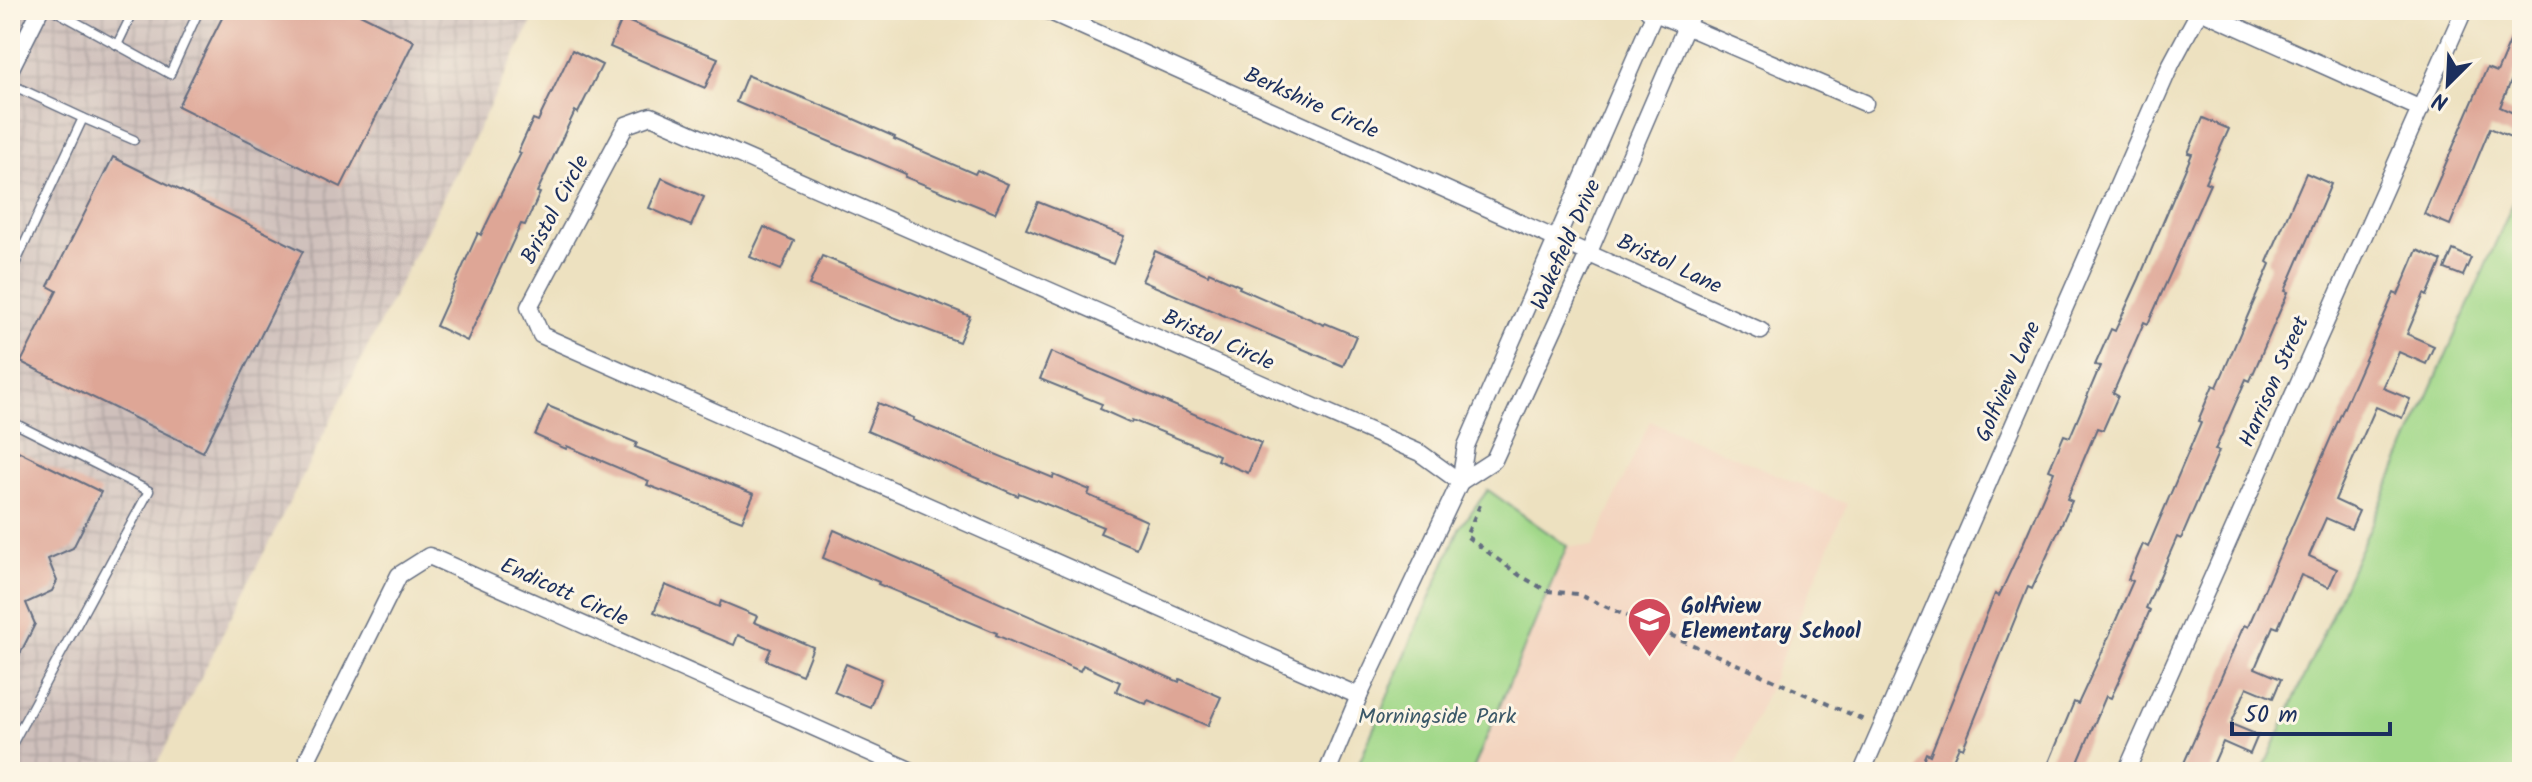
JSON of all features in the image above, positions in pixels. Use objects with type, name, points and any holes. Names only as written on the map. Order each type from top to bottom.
[{"type":"street","points":[[11,67],[40,10]]},
{"type":"street","name":"Berkshire Circle","points":[[1046,10],[1558,238]]},
{"type":"street","name":"Wakefield Drive","points":[[1460,482],[1494,460],[1589,252],[1693,10]]},
{"type":"street","points":[[2200,10],[2421,109]]},
{"type":"street","name":"Golfview Lane","points":[[1862,772],[2171,64],[2200,10]]},
{"type":"street","name":"Harrison Street","points":[[2126,772],[2464,10]]},
{"type":"street","points":[[1653,11],[1865,103]]},
{"type":"street","name":"Wakefield Drive","points":[[1327,772],[1359,696],[1460,482],[1466,446],[1653,11]]},
{"type":"street","name":"Bristol Circle","points":[[1359,696],[541,335],[529,307],[626,125],[651,116],[1420,453],[1460,482]]},
{"type":"street","name":"Bristol Lane","points":[[1558,238],[1761,331]]},
{"type":"street","name":"Endicott Circle","points":[[313,772],[308,758],[399,575],[429,556],[914,772]]},
{"type":"lane","points":[[54,10],[170,74],[199,10]]},
{"type":"lane","points":[[117,45],[134,10]]},
{"type":"lane","points":[[10,84],[134,140]]},
{"type":"lane","points":[[10,275],[83,118]]},
{"type":"lane","points":[[10,421],[149,491],[10,748]]},
{"type":"path","points":[[1480,505],[1466,536],[1519,575],[1547,591],[1577,594],[1881,727]]},
{"type":"shaded area","points":[[10,10],[538,10],[153,772],[10,772]]},
{"type":"shaded area","name":"Golfview Elementary School","points":[[1650,421],[1847,504],[1733,772],[1472,772],[1567,546],[1593,547]]},
{"type":"green space","points":[[2522,183],[2522,772],[2262,772]]},
{"type":"green space","name":"Morningside Park","points":[[1488,490],[1567,546],[1472,772],[1355,772],[1460,527]]},
{"type":"building","points":[[226,10],[352,10],[414,41],[341,187],[178,106]]},
{"type":"building","points":[[2522,13],[2522,56],[2500,107],[2522,117],[2522,142],[2490,128],[2450,225],[2424,214],[2487,68],[2497,72]]},
{"type":"building","points":[[622,19],[718,58],[705,88],[610,47]]},
{"type":"building","points":[[572,50],[602,65],[578,113],[575,111],[525,225],[521,224],[467,341],[436,326],[478,233],[481,235],[521,153],[518,152],[533,119],[538,121]]},
{"type":"building","points":[[747,75],[975,174],[977,170],[1008,184],[995,213],[736,102]]},
{"type":"building","points":[[2203,118],[2229,129],[2205,182],[2210,184],[2148,324],[2144,322],[2113,393],[2118,396],[2103,430],[2097,428],[2067,499],[2072,501],[2032,589],[2028,587],[1963,748],[1959,746],[1951,764],[1970,772],[1918,772],[1926,753],[1930,755],[1995,594],[1999,596],[2023,544],[2054,472],[2049,470],[2064,435],[2070,437],[2100,366],[2095,365],[2111,329],[2115,331],[2139,279],[2192,154],[2188,153]]},
{"type":"building","points":[[113,157],[303,251],[203,452],[21,362],[57,291],[48,286]]},
{"type":"building","points":[[2306,173],[2331,184],[2250,381],[2246,379],[2181,539],[2177,537],[2146,608],[2150,610],[2135,645],[2111,698],[2106,696],[2074,772],[2045,772],[2074,702],[2078,704],[2133,581],[2128,579],[2143,544],[2148,547],[2201,422],[2198,421],[2213,385],[2217,387]]},
{"type":"building","points":[[662,178],[704,197],[691,226],[649,208]]},
{"type":"building","points":[[1038,202],[1124,236],[1113,264],[1026,229]]},
{"type":"building","points":[[764,227],[794,241],[781,270],[750,257]]},
{"type":"building","points":[[2417,250],[2442,261],[2407,334],[2434,346],[2426,364],[2399,352],[2383,388],[2410,399],[2402,418],[2376,407],[2335,500],[2359,511],[2351,529],[2326,518],[2309,556],[2337,569],[2329,587],[2301,575],[2278,628],[2273,626],[2255,668],[2281,679],[2273,698],[2247,687],[2231,724],[2258,735],[2250,754],[2223,742],[2210,772],[2180,772],[2244,625],[2248,627],[2394,293],[2398,295]]},
{"type":"building","points":[[2453,250],[2471,258],[2463,276],[2445,269]]},
{"type":"building","points":[[1155,251],[1356,336],[1343,366],[1142,281]]},
{"type":"building","points":[[822,256],[970,316],[959,342],[809,285]]},
{"type":"building","points":[[1051,352],[1261,443],[1248,473],[1217,460],[1219,455],[1132,420],[1131,423],[1100,409],[1102,404],[1040,379]]},
{"type":"building","points":[[878,403],[1053,478],[1054,475],[1090,490],[1088,495],[1147,521],[1136,548],[1100,533],[1103,527],[1019,493],[1018,496],[867,431]]},
{"type":"building","points":[[548,406],[637,443],[635,447],[754,494],[742,521],[647,485],[649,481],[535,435]]},
{"type":"building","points":[[10,447],[101,492],[73,548],[48,559],[57,581],[52,591],[26,603],[35,624],[10,674]]},
{"type":"building","points":[[834,530],[1179,682],[1180,679],[1221,697],[1208,726],[1148,700],[1146,704],[1116,691],[1120,682],[1083,665],[1080,671],[823,558]]},
{"type":"building","points":[[665,585],[719,607],[721,601],[757,616],[754,622],[813,647],[802,675],[766,660],[771,649],[738,635],[734,645],[654,612]]},
{"type":"building","points":[[846,664],[881,679],[870,707],[834,692]]},
{"type":"place","name":"Golfview Elementary School","points":[[1650,659]]}]
